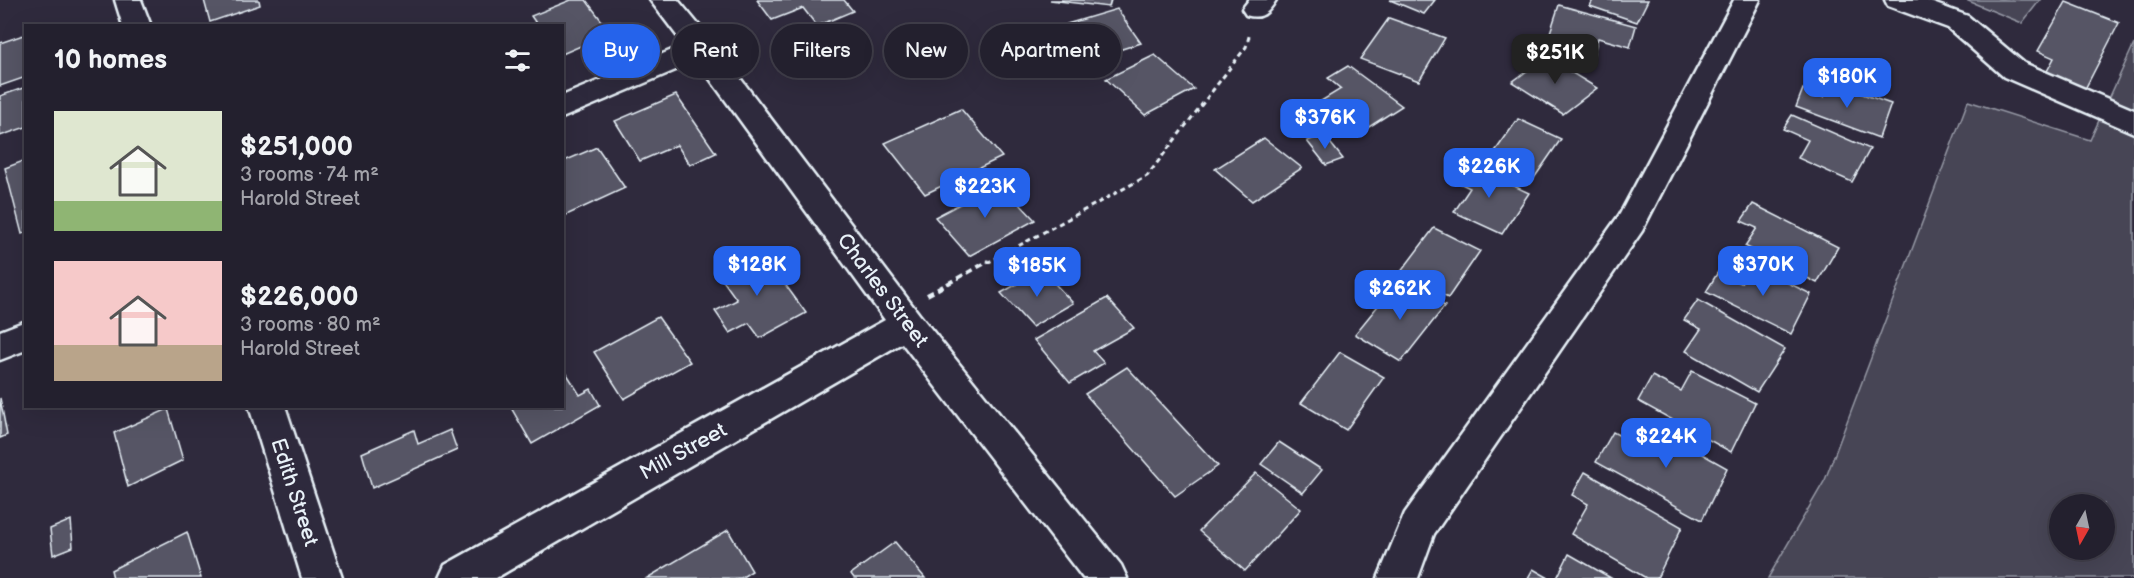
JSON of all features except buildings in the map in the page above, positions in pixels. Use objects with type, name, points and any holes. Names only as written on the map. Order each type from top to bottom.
[{"type":"street","points":[[128,0],[136,24]]},
{"type":"street","name":"Charles Street","points":[[663,0],[682,24]]},
{"type":"street","points":[[1398,578],[1418,525],[1631,222],[1747,0]]},
{"type":"street","points":[[1898,0],[1958,22],[2014,70],[2134,122]]},
{"type":"street","points":[[564,107],[672,61]]},
{"type":"street","name":"Charles Street","points":[[724,78],[902,318],[1107,578]]},
{"type":"street","name":"Mill Street","points":[[459,578],[902,318]]},
{"type":"street","points":[[0,346],[24,336]]},
{"type":"street","name":"Edith Street","points":[[268,408],[322,578]]},
{"type":"path","points":[[902,318],[1147,176],[1246,47],[1259,5]]},
{"type":"shaded area","points":[[1966,0],[2040,0],[2022,23]]},
{"type":"shaded area","points":[[2134,44],[2134,578],[1768,578],[1825,480],[1968,101],[2090,140]]}]
